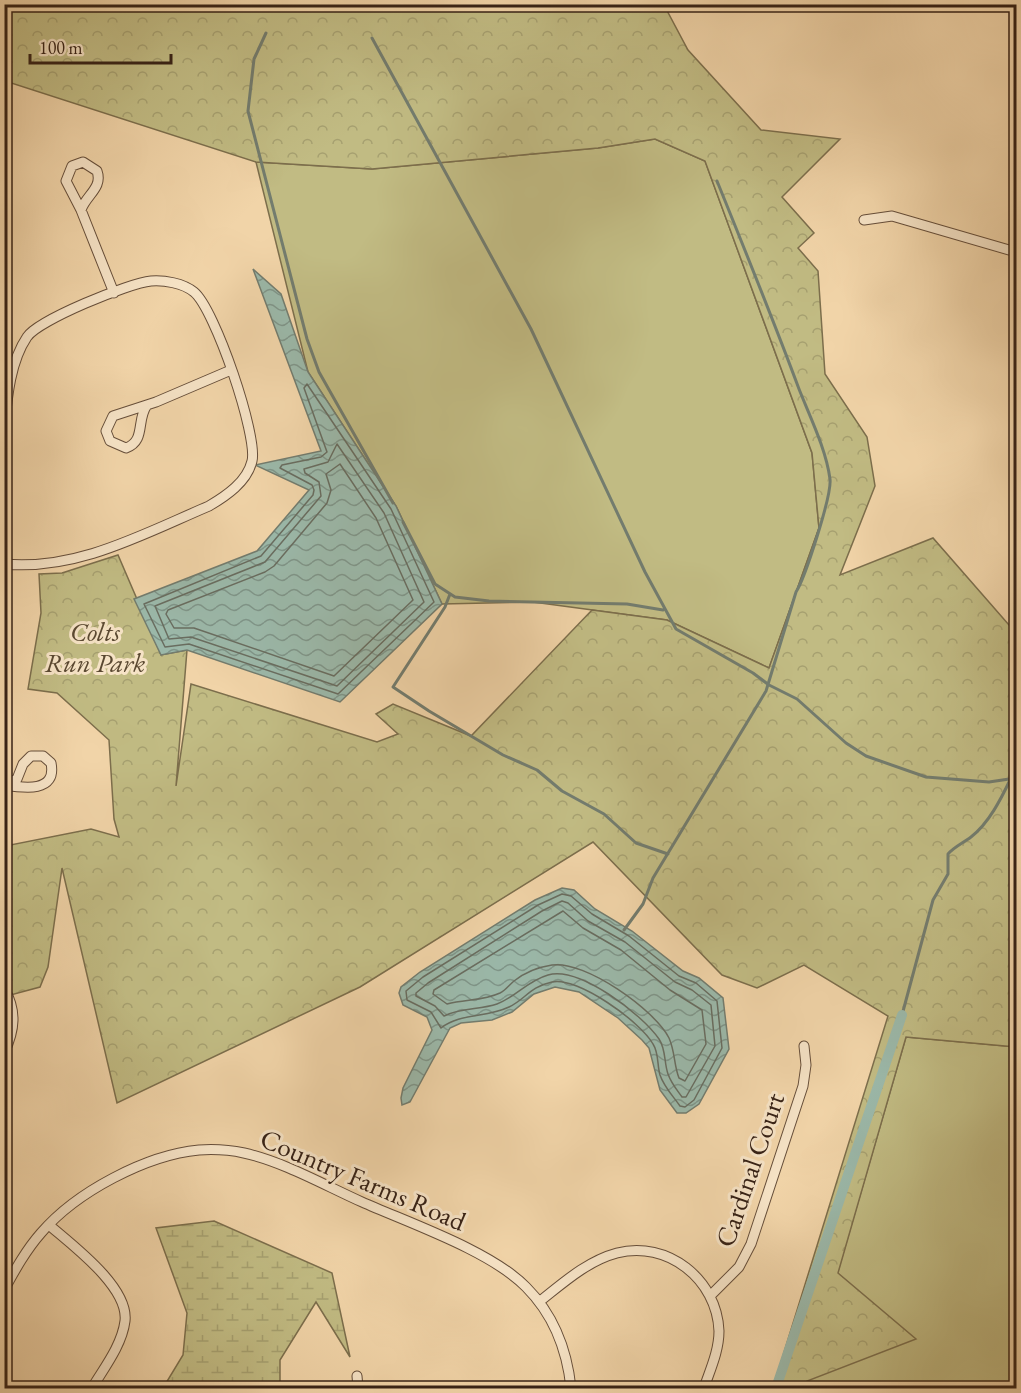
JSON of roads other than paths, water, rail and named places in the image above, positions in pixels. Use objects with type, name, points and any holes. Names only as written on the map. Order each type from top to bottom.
[{"type":"street","points":[[81,210],[85,199],[94,191],[99,181],[97,171],[82,162],[68,170],[66,181],[81,210],[114,292]]},
{"type":"street","points":[[864,220],[892,216],[1017,252]]},
{"type":"street","points":[[4,429],[14,364],[29,334],[41,325],[114,292],[153,281],[171,282],[193,291],[214,322],[250,426],[254,450],[249,471],[228,494],[209,506],[76,559],[50,565],[4,564]]},
{"type":"street","points":[[147,405],[140,417],[141,431],[136,442],[120,447],[110,441],[106,431],[113,416],[147,405],[231,370]]},
{"type":"street","points":[[31,756],[43,756],[51,763],[52,776],[39,787],[5,785],[17,779],[23,764],[31,756]]},
{"type":"street","points":[[4,988],[10,1001],[14,1022],[12,1035],[4,1053]]},
{"type":"street","name":"Cardinal Court","points":[[710,1296],[739,1267],[757,1230],[803,1086],[806,1065],[804,1046]]},
{"type":"street","name":"Country Farms Road","points":[[5,1289],[28,1249],[48,1225],[95,1190],[151,1161],[185,1152],[230,1151],[273,1163],[472,1251],[517,1278],[539,1302],[564,1348],[571,1389]]},
{"type":"street","points":[[48,1225],[107,1280],[124,1306],[125,1319],[120,1340],[92,1389]]},
{"type":"street","points":[[539,1302],[602,1259],[639,1250],[665,1255],[682,1264],[696,1276],[710,1296],[718,1320],[719,1333],[714,1359],[704,1389]]},
{"type":"street","points":[[357,1376],[358,1389]]},
{"type":"water","points":[[253,269],[281,294],[308,372],[396,506],[442,604],[340,702],[187,650],[161,655],[134,599],[257,551],[309,490],[255,465],[321,451]]},
{"type":"water","points":[[562,888],[574,890],[595,909],[632,931],[683,971],[699,978],[723,998],[729,1049],[699,1104],[686,1113],[677,1113],[660,1090],[649,1048],[642,1040],[618,1018],[579,992],[555,987],[534,994],[512,1012],[492,1020],[461,1023],[450,1028],[410,1102],[402,1105],[403,1088],[432,1030],[427,1017],[403,1005],[399,993],[401,987],[420,972],[535,900]]},
{"type":"waterway","points":[[266,33],[254,59],[248,111],[307,339],[319,372],[393,503]]},
{"type":"waterway","points":[[372,38],[531,329],[645,572],[676,629],[753,673],[769,685],[797,699],[846,743],[866,756],[926,777],[989,782],[1016,778]]},
{"type":"waterway","points":[[624,930],[643,904],[653,878],[766,691],[796,592],[817,536],[829,488],[828,468],[821,445],[717,181]]},
{"type":"waterway","points":[[403,522],[435,584],[455,597],[489,601],[627,604],[663,610]]},
{"type":"waterway","points":[[450,594],[445,607],[393,687],[503,755],[537,770],[562,791],[604,814],[636,843],[668,854]]},
{"type":"waterway","points":[[902,1015],[933,900],[948,874],[948,854],[971,837],[989,818],[1011,778]]},
{"type":"waterway","points":[[776,1388],[902,1015]]},
{"type":"park label","name":"Colts Run Park","points":[[95,648]]}]
